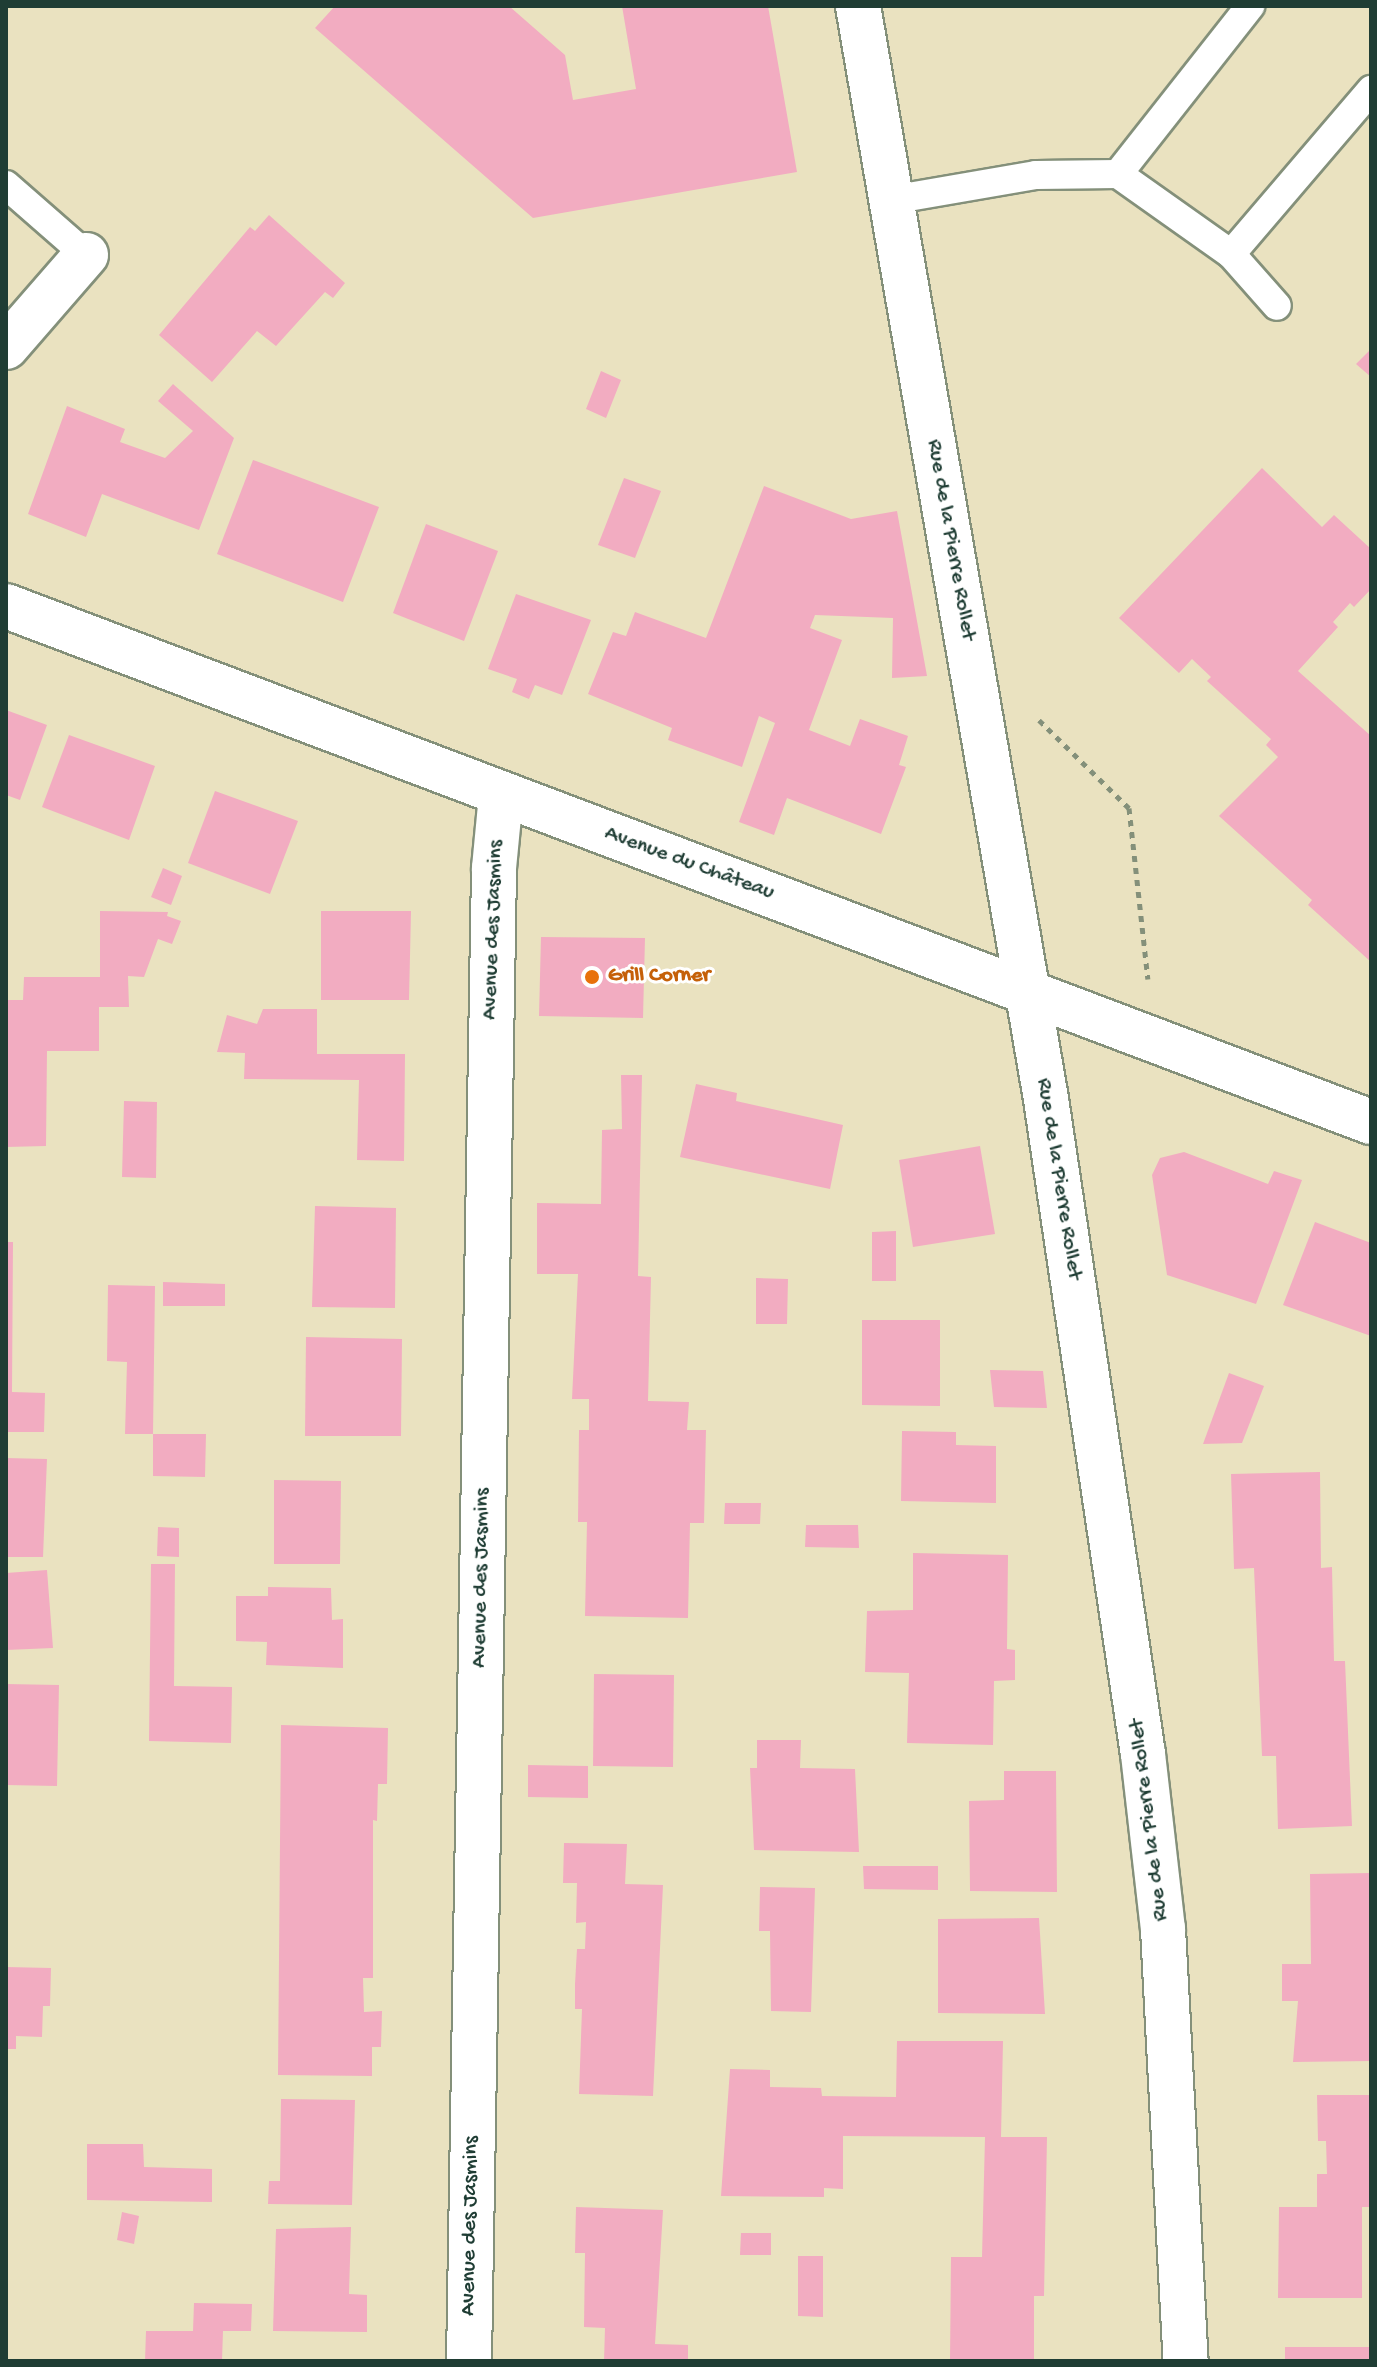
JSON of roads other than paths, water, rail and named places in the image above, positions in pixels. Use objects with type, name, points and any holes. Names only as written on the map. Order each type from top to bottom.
[{"type":"street","name":"Rue de la Pierre Rollet","points":[[858,6],[1026,991],[1143,1754],[1163,1929],[1186,2361]]},
{"type":"street","points":[[6,347],[86,255]]},
{"type":"street","name":"Avenue du Château","points":[[6,606],[1371,1122]]},
{"type":"street","name":"Avenue des Jasmins","points":[[469,2361],[494,868],[501,795]]},
{"type":"lane","points":[[1118,174],[1250,6]]},
{"type":"lane","points":[[1231,254],[1371,90]]},
{"type":"lane","points":[[891,200],[1036,175],[1118,174],[1231,254],[1277,306]]},
{"type":"lane","points":[[6,185],[86,255]]},
{"type":"place","name":"Grill Corner","points":[[592,977]]}]
